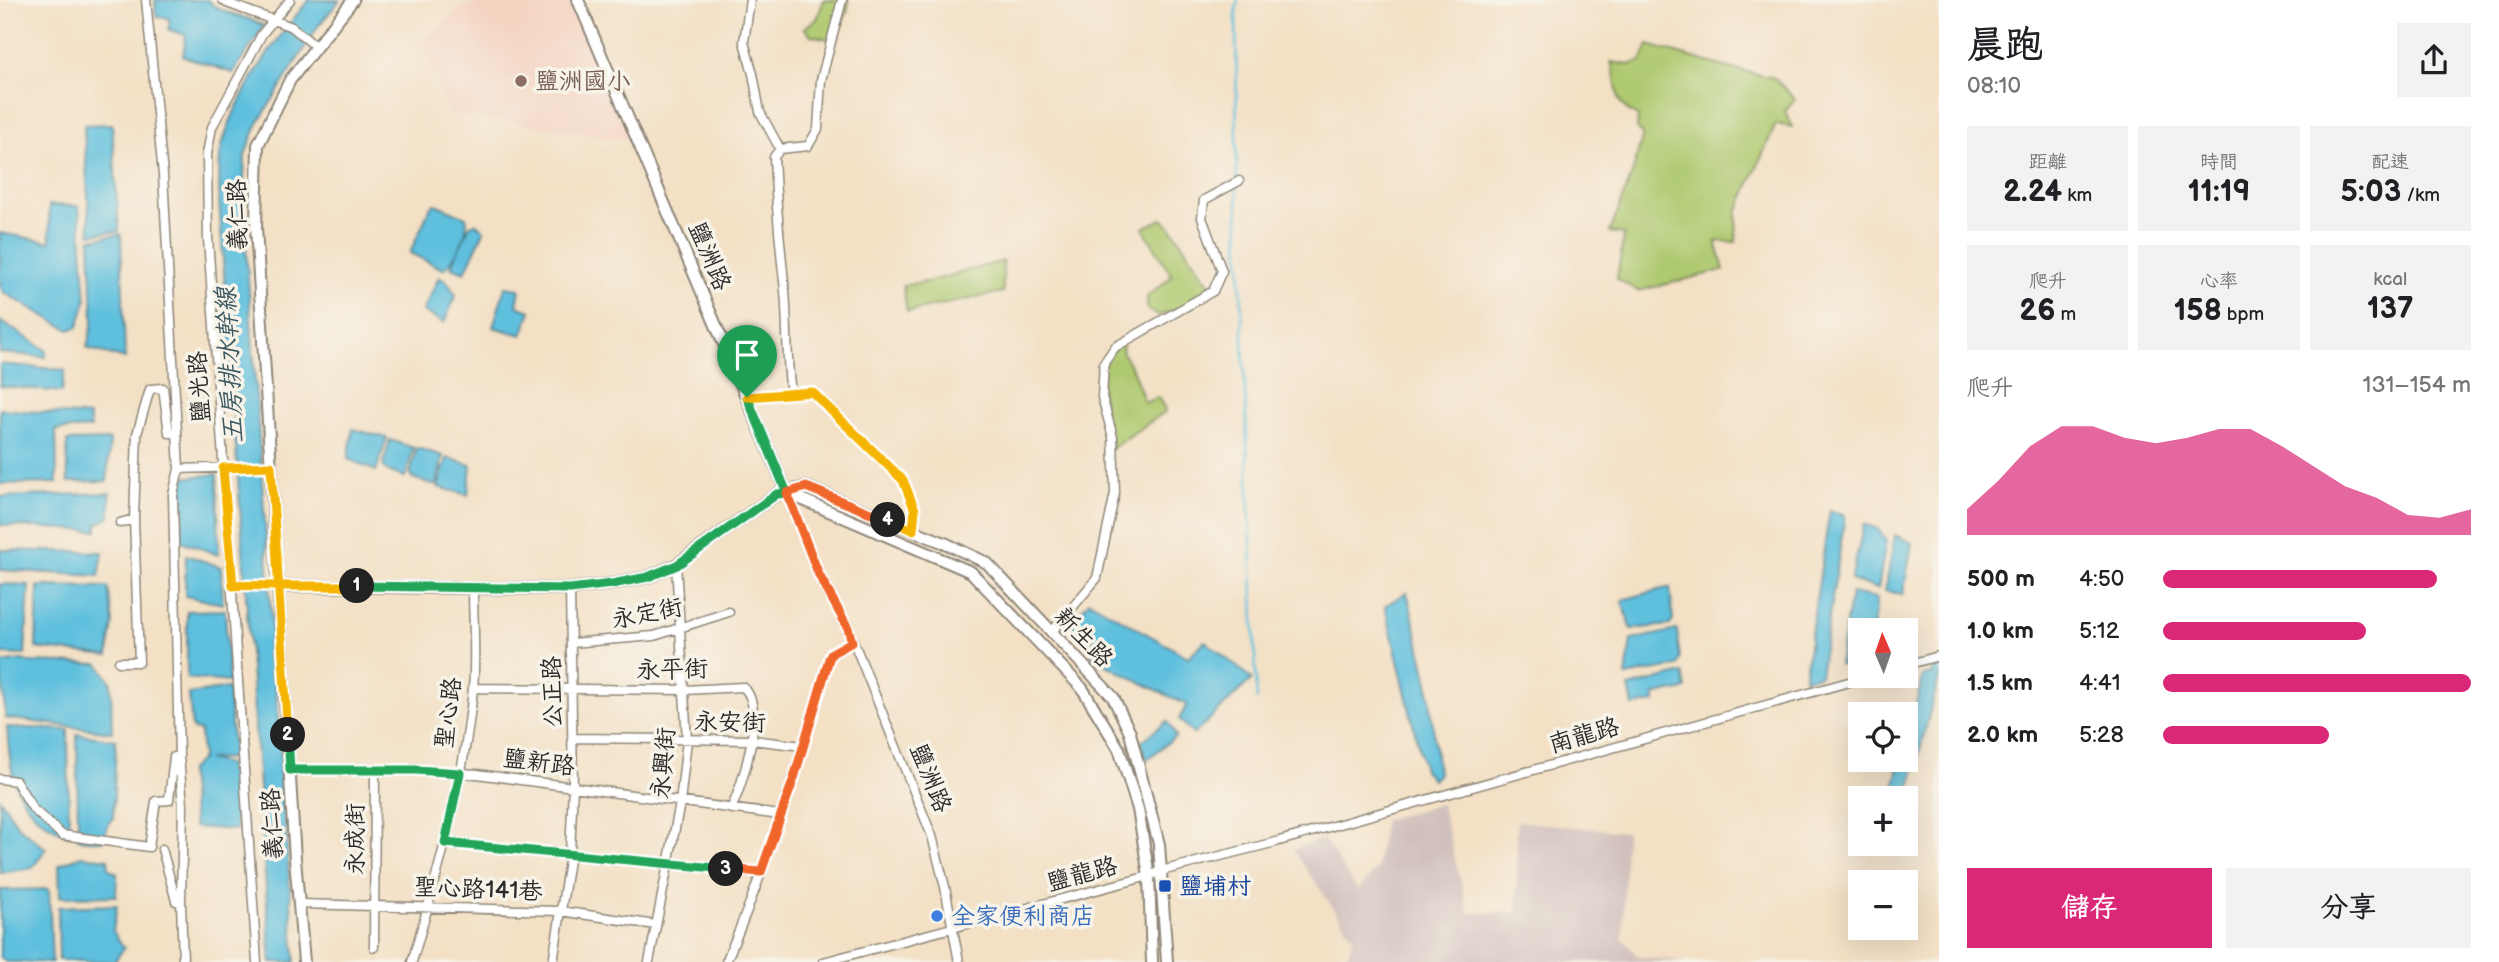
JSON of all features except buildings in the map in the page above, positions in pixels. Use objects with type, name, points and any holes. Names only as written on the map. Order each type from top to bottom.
[{"type":"street","points":[[146,0],[163,175],[179,469],[173,495],[183,806],[183,962]]},
{"type":"street","points":[[223,0],[292,27],[313,44]]},
{"type":"street","name":"鹽光路","points":[[257,962],[237,585],[208,238],[207,154],[212,127],[221,108],[262,34],[290,0]]},
{"type":"street","name":"義仁路","points":[[304,962],[268,466],[256,227],[258,145],[290,79],[313,44],[353,0]]},
{"type":"street","name":"鹽洲路","points":[[578,0],[747,397],[819,575],[848,628],[932,836],[959,962]]},
{"type":"street","points":[[750,0],[744,42],[754,74],[760,112],[780,149]]},
{"type":"street","points":[[791,393],[774,157],[780,149],[807,146],[818,129],[821,80],[842,0]]},
{"type":"street","points":[[1051,633],[1097,578],[1115,493],[1113,437],[1102,397],[1104,363],[1115,348],[1213,292],[1222,271],[1202,218],[1204,200],[1239,181]]},
{"type":"street","points":[[120,662],[139,662],[134,519],[136,434],[150,389],[163,388],[169,433],[177,433]]},
{"type":"street","points":[[747,397],[812,392],[903,480],[915,510],[913,530]]},
{"type":"street","points":[[179,469],[268,466]]},
{"type":"street","name":"新生路","points":[[237,585],[570,589],[612,584],[648,577],[677,565],[777,494],[806,487],[913,530],[987,563],[1113,697],[1123,714],[1139,764],[1158,844],[1167,962]]},
{"type":"street","name":"新生路","points":[[787,493],[971,572],[1082,688],[1119,749],[1126,779],[1138,809],[1149,876],[1152,962]]},
{"type":"street","points":[[120,523],[134,519]]},
{"type":"street","name":"永興街","points":[[649,962],[680,803],[687,740],[677,565]]},
{"type":"street","name":"聖心路","points":[[412,962],[445,843],[460,773],[473,688],[473,587]]},
{"type":"street","name":"公正路","points":[[552,962],[570,854],[573,786],[570,589]]},
{"type":"street","name":"永定街","points":[[571,643],[640,638],[729,612]]},
{"type":"street","points":[[726,962],[761,872],[829,659],[832,653],[852,642]]},
{"type":"street","points":[[1918,662],[1939,656]]},
{"type":"street","name":"南龍路","points":[[1310,832],[1848,682]]},
{"type":"street","name":"永平街","points":[[473,688],[684,690],[743,687],[750,692],[752,700],[752,740],[739,793],[731,809]]},
{"type":"street","name":"永安街","points":[[572,738],[752,740],[803,746]]},
{"type":"street","points":[[0,779],[16,780],[33,809],[62,835],[149,847],[156,801],[169,800],[174,757],[180,756]]},
{"type":"street","name":"鹽新路","points":[[290,770],[416,770],[460,773],[780,815]]},
{"type":"street","name":"永成街","points":[[374,947],[375,771]]},
{"type":"street","name":"鹽龍路","points":[[823,962],[1310,832]]},
{"type":"street","points":[[445,843],[761,872]]},
{"type":"street","points":[[162,849],[176,901],[181,902]]},
{"type":"street","name":"聖心路141巷","points":[[299,904],[560,911],[656,925]]},
{"type":"shaded area","name":"鹽洲國小","points":[[490,0],[569,0],[632,140],[450,114],[422,43],[462,7]]},
{"type":"shaded area","points":[[1441,804],[1469,913],[1517,912],[1517,821],[1626,832],[1623,939],[1638,957],[1689,962],[1346,962],[1353,937],[1293,850],[1323,838],[1358,890],[1377,868],[1384,820]]},
{"type":"green space","points":[[824,0],[849,0],[847,13],[833,40],[811,35],[804,28],[817,19]]},
{"type":"green space","points":[[1648,45],[1774,78],[1795,99],[1785,112],[1792,127],[1776,124],[1737,212],[1736,242],[1716,241],[1724,270],[1638,291],[1617,279],[1624,234],[1610,232],[1632,174],[1643,134],[1637,129],[1638,116],[1623,106],[1620,100],[1611,62],[1629,65],[1641,61]]},
{"type":"green space","points":[[1162,219],[1170,226],[1212,288],[1190,304],[1158,316],[1147,309],[1147,297],[1172,276],[1143,228]]},
{"type":"green space","points":[[1003,261],[1003,292],[907,312],[903,285],[926,282]]},
{"type":"green space","points":[[1124,338],[1122,351],[1145,403],[1158,397],[1166,411],[1111,449],[1101,389],[1103,361]]},
{"type":"water","points":[[155,0],[208,0],[220,9],[264,26],[233,73],[183,56],[186,35],[169,30],[169,18],[156,17]]},
{"type":"water","points":[[309,0],[340,0],[318,26],[257,125],[245,155],[243,204],[295,962],[271,962],[219,169],[227,131],[245,91],[269,52]]},
{"type":"water","points":[[112,124],[119,231],[90,234],[84,125]]},
{"type":"water","points":[[435,204],[466,217],[467,223],[461,246],[443,269],[410,253],[431,206]]},
{"type":"water","points":[[49,205],[79,206],[86,301],[78,327],[69,330],[3,292],[0,284],[0,233],[50,242]]},
{"type":"water","points":[[476,223],[484,231],[465,272],[451,267],[470,225]]},
{"type":"water","points":[[121,234],[125,359],[87,348],[93,321],[90,239]]},
{"type":"water","points":[[439,277],[447,282],[456,295],[444,323],[423,311]]},
{"type":"water","points":[[505,287],[520,289],[517,306],[531,311],[522,335],[493,327]]},
{"type":"water","points":[[0,321],[46,350],[46,357],[0,353]]},
{"type":"water","points":[[0,364],[65,370],[62,392],[0,386]]},
{"type":"water","points":[[0,409],[89,416],[91,428],[56,430],[57,483],[0,484]]},
{"type":"water","points":[[353,429],[387,438],[376,471],[348,459]]},
{"type":"water","points":[[110,440],[107,481],[68,482],[67,441]]},
{"type":"water","points":[[390,440],[414,448],[405,477],[387,471],[383,465]]},
{"type":"water","points":[[417,448],[443,456],[437,484],[412,478],[410,473]]},
{"type":"water","points":[[447,458],[471,465],[468,495],[438,487]]},
{"type":"water","points":[[217,474],[219,555],[181,541],[181,478]]},
{"type":"water","points":[[110,493],[110,517],[97,524],[97,531],[0,525],[0,497]]},
{"type":"water","points":[[1830,510],[1845,516],[1820,675],[1804,679]]},
{"type":"water","points":[[1864,524],[1878,529],[1886,541],[1878,589],[1851,580]]},
{"type":"water","points":[[1895,535],[1912,543],[1903,594],[1885,591]]},
{"type":"water","points":[[0,550],[103,552],[99,576],[0,570]]},
{"type":"water","points":[[186,555],[221,567],[223,604],[185,596]]},
{"type":"water","points":[[0,584],[29,585],[25,655],[0,654]]},
{"type":"water","points":[[38,586],[108,587],[113,622],[108,656],[36,648]]},
{"type":"water","points":[[1670,587],[1673,620],[1670,625],[1631,629],[1622,600]]},
{"type":"water","points":[[1407,592],[1428,682],[1438,774],[1432,780],[1424,770],[1385,606]]},
{"type":"water","points":[[1851,593],[1877,598],[1874,618],[1848,618],[1848,664],[1839,665]]},
{"type":"water","points":[[1089,601],[1188,657],[1205,641],[1252,679],[1194,734],[1179,719],[1187,705],[1092,658],[1094,635],[1070,625]]},
{"type":"water","points":[[225,610],[229,682],[187,678],[187,611]]},
{"type":"water","points":[[1677,630],[1680,659],[1678,666],[1626,676],[1631,640]]},
{"type":"water","points":[[22,660],[99,664],[111,682],[112,732],[6,718],[0,663]]},
{"type":"water","points":[[1939,665],[1939,677],[1918,757],[1916,702],[1923,675],[1931,675],[1934,666]]},
{"type":"water","points":[[1683,673],[1686,689],[1655,695],[1655,702],[1633,706],[1629,687]]},
{"type":"water","points":[[228,688],[234,758],[207,759],[233,765],[236,830],[194,827],[189,771],[202,758],[200,730],[192,729],[189,694]]},
{"type":"water","points":[[1167,721],[1176,736],[1146,760],[1141,742]]},
{"type":"water","points":[[7,727],[68,730],[69,836],[51,827],[26,805],[14,778]]},
{"type":"water","points":[[77,734],[116,740],[113,818],[102,841],[78,839]]},
{"type":"water","points":[[1898,772],[1914,772],[1910,786],[1894,786]]},
{"type":"water","points":[[0,799],[19,827],[46,849],[32,868],[0,873]]},
{"type":"water","points":[[81,856],[108,859],[109,869],[117,873],[116,896],[60,897],[59,865]]},
{"type":"water","points":[[49,889],[52,962],[6,962],[0,957],[0,890]]},
{"type":"water","points":[[117,905],[113,931],[124,948],[114,962],[59,960],[58,907]]},
{"type":"waterway","points":[[1237,178],[1238,0]]},
{"type":"waterway","points":[[1237,185],[1257,700]]},
{"type":"place","name":"鹽洲國小","points":[[521,81]]},
{"type":"place","name":"鹽埔村","points":[[1165,886]]},
{"type":"place","name":"全家便利商店","points":[[937,916]]},
{"type":"route","points":[[747,397],[787,493],[777,494],[741,517],[677,565],[648,577],[612,584],[570,589],[466,587],[280,586],[270,586],[242,585],[233,586],[223,468],[271,466],[280,586],[290,770],[416,770],[460,773],[445,843],[761,872],[794,778],[829,659],[832,653],[852,642],[848,628],[819,575],[787,493],[806,487],[913,530],[915,510],[903,480],[812,392],[747,397]]},
{"type":"water label","name":"五房排水幹線","points":[[229,365]]}]
